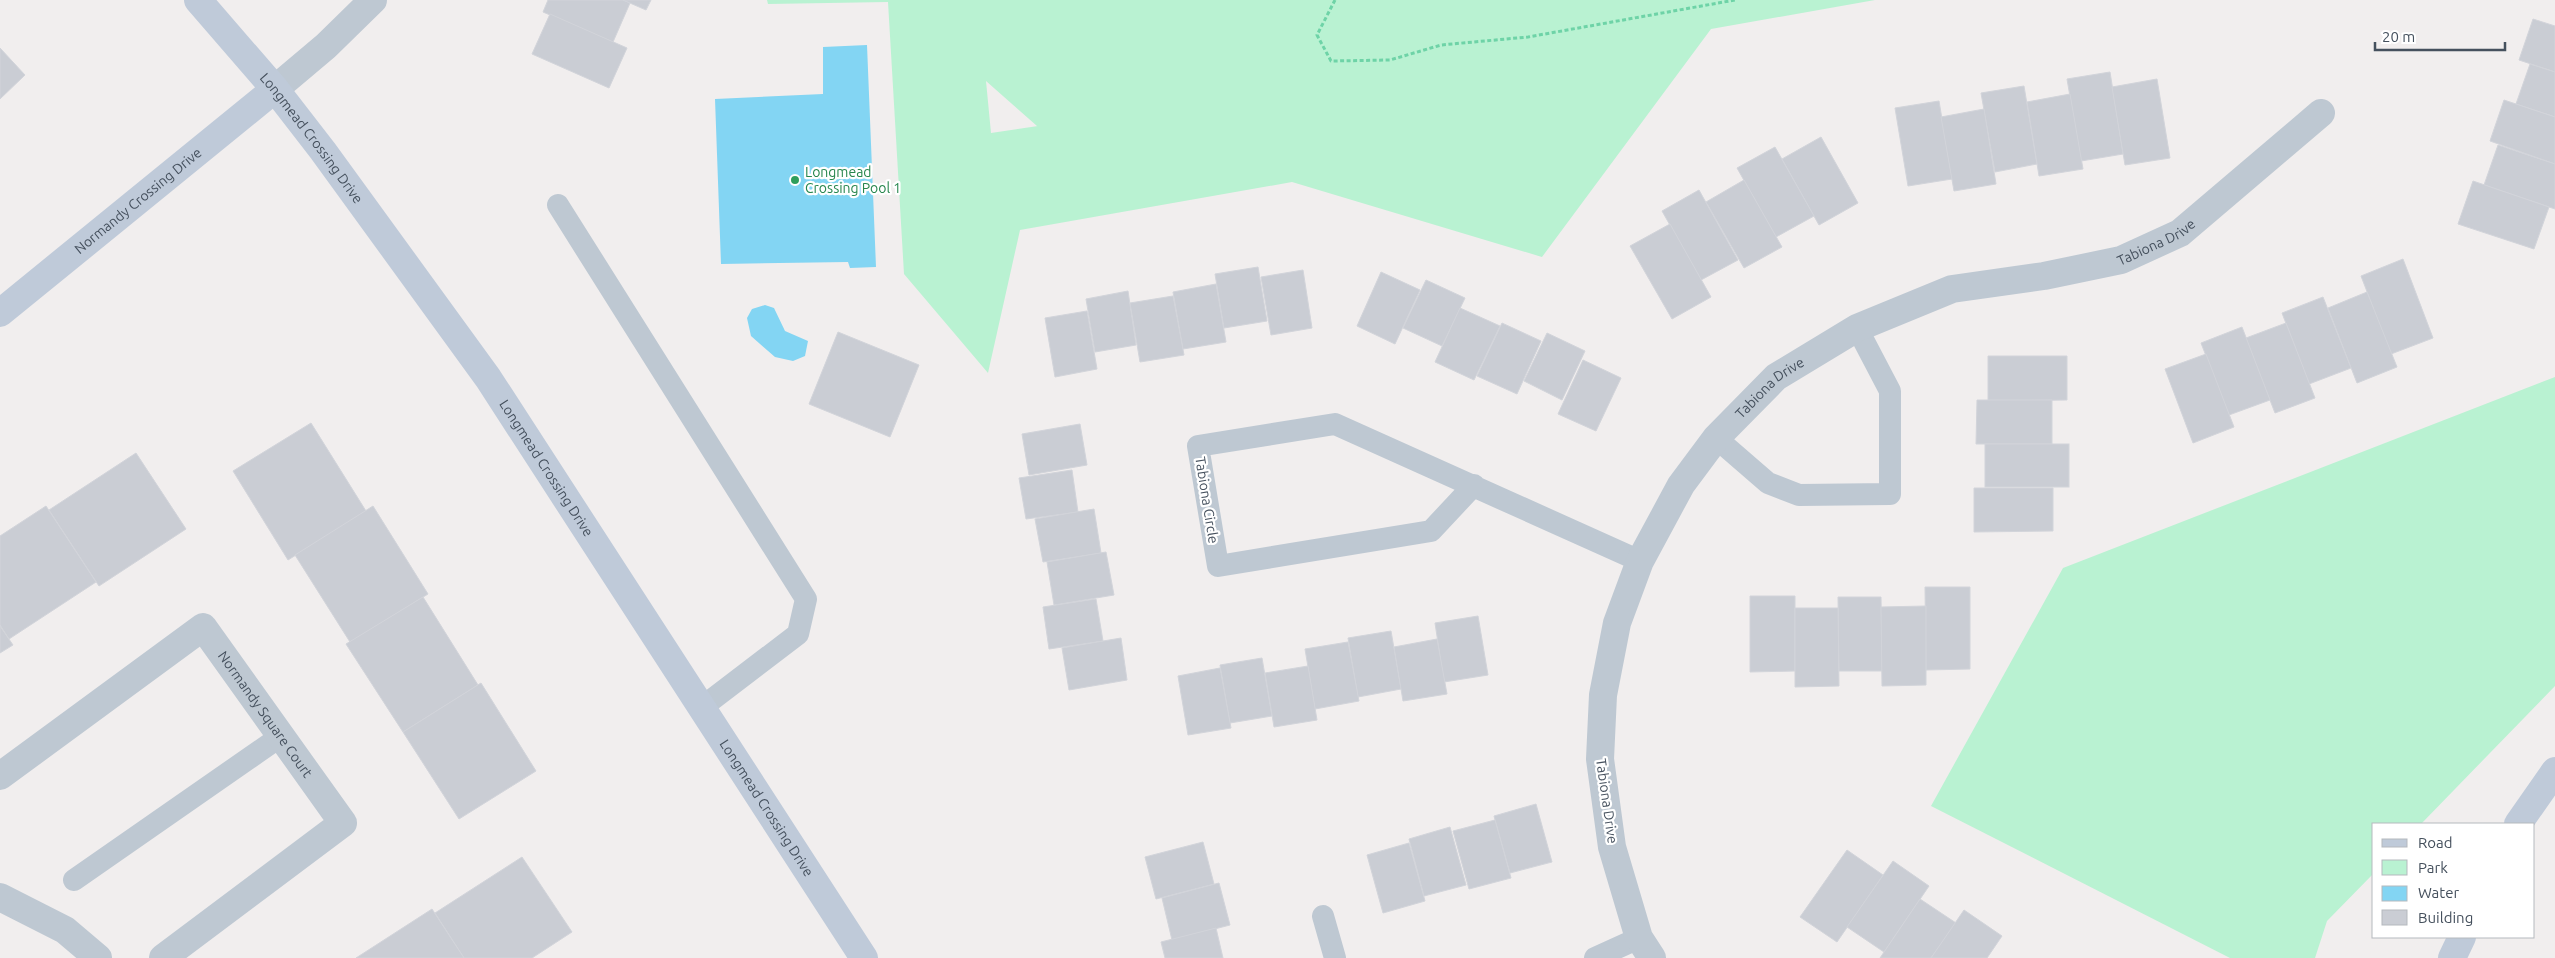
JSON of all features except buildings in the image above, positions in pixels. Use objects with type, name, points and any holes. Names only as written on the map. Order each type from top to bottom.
[{"type":"street","name":"Longmead Crossing Drive","points":[[198,0],[275,89],[323,150],[488,378],[864,958]]},
{"type":"street","points":[[275,89],[326,46],[373,0]]},
{"type":"street","name":"Normandy Crossing Drive","points":[[0,313],[275,89]]},
{"type":"street","name":"Tabiona Drive","points":[[1645,948],[1612,847],[1600,759],[1604,695],[1617,623],[1640,561],[1681,485],[1716,438],[1776,377],[1857,328],[1952,289],[2044,276],[2122,260],[2180,233],[2321,112]]},
{"type":"street","name":"Normandy Square Court","points":[[0,776],[203,627],[343,823],[163,958]]},
{"type":"street","points":[[2519,823],[2555,772]]},
{"type":"street","points":[[0,897],[65,930],[98,958]]},
{"type":"street","points":[[2452,958],[2462,938]]},
{"type":"lane","points":[[558,205],[806,599],[798,634],[702,708]]},
{"type":"lane","points":[[1716,438],[1768,483],[1799,494],[1890,494],[1890,391],[1857,328]]},
{"type":"lane","name":"Tabiona Circle","points":[[1474,485],[1430,531],[1218,566],[1198,446],[1335,424],[1474,485],[1640,561]]},
{"type":"lane","points":[[74,880],[281,736]]},
{"type":"lane","points":[[1323,916],[1335,958]]},
{"type":"lane","points":[[1595,958],[1645,948]]},
{"type":"path","points":[[1335,0],[1317,35],[1331,61],[1390,60],[1441,45],[1528,37],[1735,0]]},
{"type":"green space","points":[[767,0],[1875,0],[1711,29],[1542,257],[1292,182],[1020,230],[988,373],[904,274],[888,2],[768,4]],"holes":[[[986,81],[1037,126],[991,133]]]},
{"type":"green space","points":[[2555,377],[2555,686],[2422,823],[2372,823],[2372,875],[2327,921],[2315,958],[2230,958],[1931,806],[2063,568]]},
{"type":"water","name":"Longmead Crossing Pool 1","points":[[867,45],[876,267],[850,268],[848,262],[721,264],[715,99],[823,94],[823,47]]},
{"type":"water","points":[[765,305],[774,308],[785,331],[808,341],[805,356],[793,361],[775,357],[751,336],[747,318],[752,309]]},
{"type":"place","name":"Longmead Crossing Pool 1","points":[[795,180]]}]
